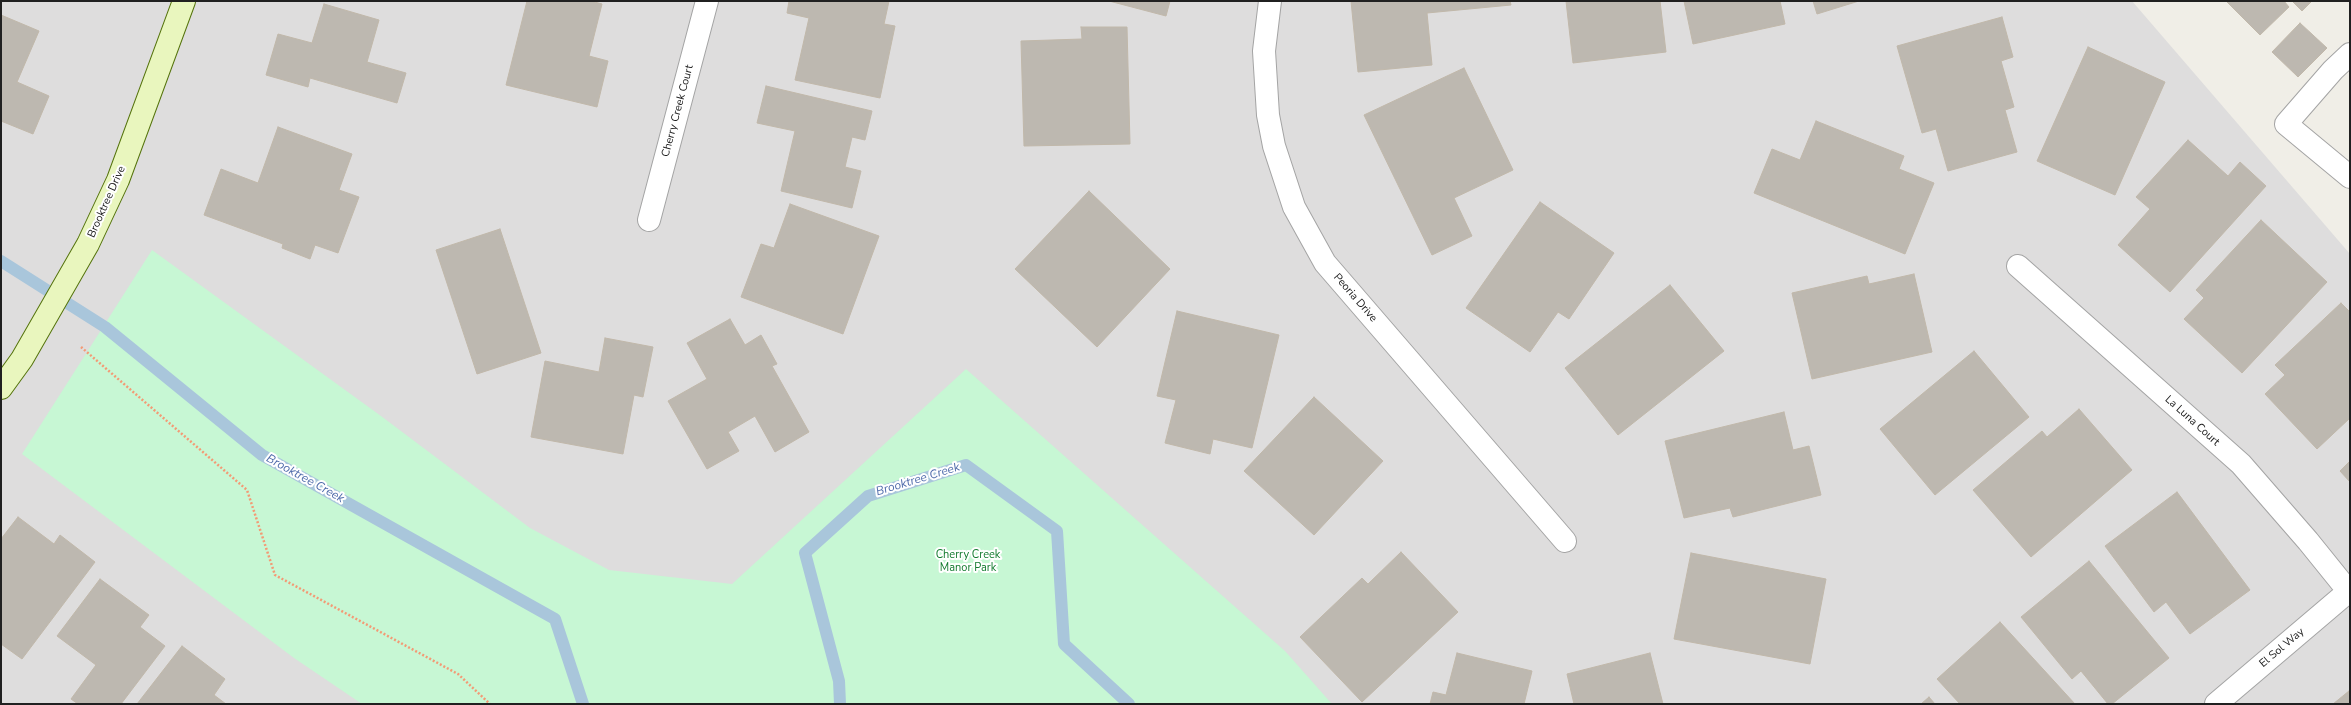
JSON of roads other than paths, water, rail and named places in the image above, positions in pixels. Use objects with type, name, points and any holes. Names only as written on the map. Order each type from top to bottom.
[{"type":"street","name":"Brooktree Drive","points":[[1,388],[22,359],[88,244],[123,166],[184,1]]},
{"type":"street","name":"Cherry Creek Court","points":[[649,220],[707,1]]},
{"type":"street","name":"Peoria Drive","points":[[1270,1],[1264,51],[1268,115],[1274,146],[1294,207],[1324,263],[1565,541]]},
{"type":"street","points":[[2350,54],[2333,70],[2286,124],[2350,177]]},
{"type":"street","name":"La Luna Court","points":[[2018,266],[2241,464],[2308,541],[2349,592]]},
{"type":"street","name":"El Sol Way","points":[[2216,704],[2349,592]]},
{"type":"waterway","name":"Brooktree Creek","points":[[1,261],[105,327],[262,455],[555,619],[583,704]]},
{"type":"waterway","name":"Brooktree Creek","points":[[840,704],[839,681],[805,553],[868,496],[966,465],[1057,531],[1064,644],[1129,704]]},
{"type":"park label","name":"Cherry Creek Manor Park","points":[[968,561]]}]
